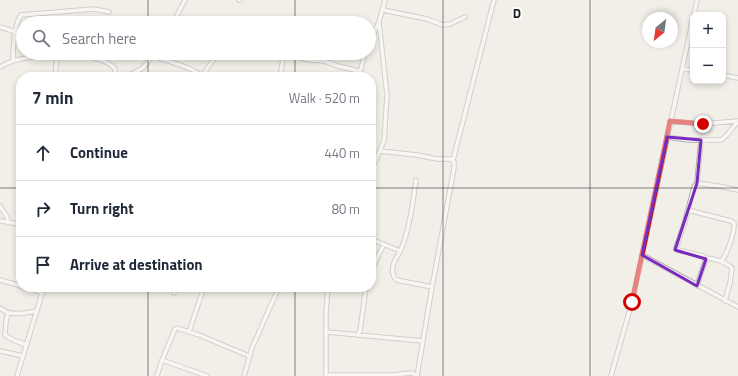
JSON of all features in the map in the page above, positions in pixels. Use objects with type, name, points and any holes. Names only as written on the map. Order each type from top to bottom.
[{"type":"street","points":[[177,16],[185,0]]},
{"type":"street","points":[[376,30],[380,22],[385,0]]},
{"type":"street","points":[[328,292],[326,312],[326,375],[392,375],[411,373],[417,376],[454,168],[453,160],[494,0]]},
{"type":"street","points":[[694,12],[697,0]]},
{"type":"street","points":[[20,16],[23,14],[94,9],[109,12]]},
{"type":"street","points":[[383,10],[427,19],[440,25],[450,24],[465,17]]},
{"type":"street","points":[[376,160],[384,141],[387,95],[380,22]]},
{"type":"street","points":[[0,27],[16,32],[13,61]]},
{"type":"street","points":[[611,376],[632,302],[690,30]]},
{"type":"street","points":[[0,67],[18,60]]},
{"type":"street","points":[[55,72],[56,60]]},
{"type":"street","points":[[100,60],[114,67],[116,72]]},
{"type":"street","points":[[138,72],[149,60]]},
{"type":"street","points":[[167,60],[192,72]]},
{"type":"street","points":[[206,72],[213,60]]},
{"type":"street","points":[[281,72],[282,60]]},
{"type":"street","points":[[309,60],[324,61],[359,71],[363,60]]},
{"type":"street","points":[[682,69],[690,70]]},
{"type":"street","points":[[726,76],[738,78]]},
{"type":"street","points":[[670,121],[703,124],[738,122]]},
{"type":"street","points":[[667,137],[715,140],[724,138],[738,122]]},
{"type":"street","points":[[701,140],[697,183],[694,187],[676,249],[705,258],[723,261],[731,266],[732,270],[725,301]]},
{"type":"street","points":[[380,151],[417,155],[437,160],[453,160]]},
{"type":"street","points":[[416,180],[410,214],[400,251],[395,260],[392,272],[395,279],[399,281],[432,287]]},
{"type":"street","points":[[697,183],[738,190]]},
{"type":"street","points":[[0,206],[7,217],[8,223]]},
{"type":"street","points":[[688,210],[734,223],[735,225],[723,261]]},
{"type":"street","points":[[0,221],[16,224]]},
{"type":"street","points":[[376,241],[400,251]]},
{"type":"street","points":[[376,260],[384,244]]},
{"type":"street","points":[[642,255],[738,307]]},
{"type":"street","points":[[697,286],[706,262],[705,258]]},
{"type":"street","points":[[0,280],[16,285]]},
{"type":"street","points":[[17,376],[43,292]]},
{"type":"street","points":[[189,332],[202,292]]},
{"type":"street","points":[[244,376],[249,356],[277,292]]},
{"type":"street","points":[[358,333],[365,292]]},
{"type":"street","points":[[0,308],[8,313],[37,311]]},
{"type":"street","points":[[8,313],[4,335],[27,345]]},
{"type":"street","points":[[157,376],[175,329],[189,332],[249,356]]},
{"type":"street","points":[[327,332],[358,333],[362,335],[423,341]]},
{"type":"street","points":[[0,351],[23,356]]},
{"type":"street","points":[[162,360],[207,376]]},
{"type":"highlighted area","points":[[667,137],[701,140],[697,183],[675,250],[706,259],[697,286],[642,255]]},
{"type":"route","points":[[632,302],[670,121],[703,124]]}]
